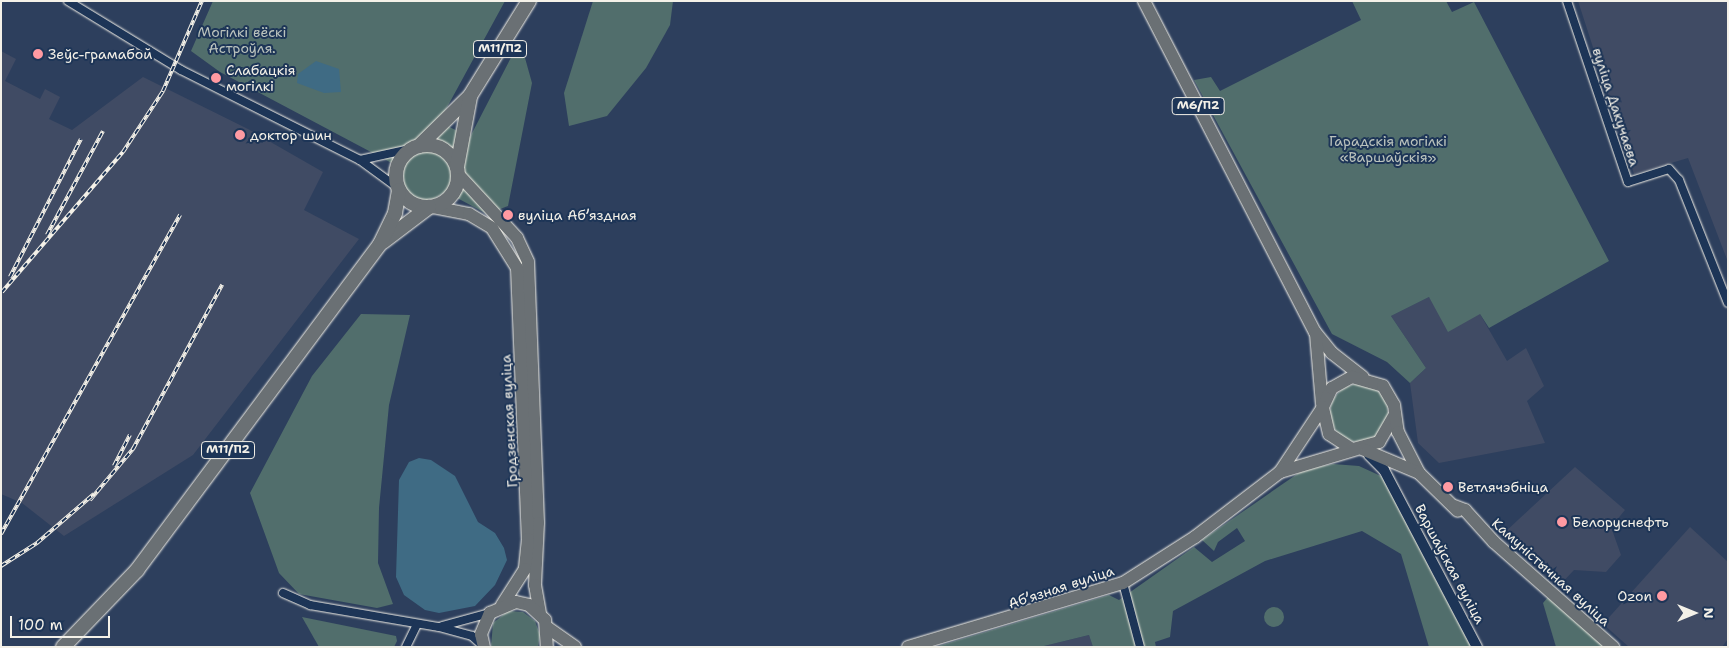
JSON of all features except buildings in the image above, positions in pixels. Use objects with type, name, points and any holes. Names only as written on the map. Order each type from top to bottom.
[{"type":"highway","name":"М11/П2","points":[[63,647],[137,570],[380,244],[394,213],[398,189],[398,164],[470,96],[528,1]]},
{"type":"highway","name":"М11/П2","points":[[380,244],[451,195],[470,96]]},
{"type":"highway","points":[[417,147],[442,149],[457,171]]},
{"type":"highway","points":[[398,189],[411,203],[431,207]]},
{"type":"main road","name":"М6/П2","points":[[1144,1],[1315,332],[1332,353],[1363,377]]},
{"type":"main road","name":"Гродзенская вуліца","points":[[457,171],[503,222],[528,262],[538,523],[535,585],[540,613]]},
{"type":"main road","name":"Гродзенская вуліца","points":[[431,207],[469,214],[500,235],[517,268],[528,529],[525,569],[502,604]]},
{"type":"main road","name":"М6/П2","points":[[1315,332],[1322,407]]},
{"type":"main road","points":[[1322,407],[1337,384],[1363,377]]},
{"type":"main road","name":"Камуністычная вуліца","points":[[1363,377],[1386,390],[1394,416],[1419,473]]},
{"type":"main road","name":"Камуністычная вуліца","points":[[1322,407],[1329,434],[1343,446],[1360,449],[1399,462],[1419,473],[1454,506],[1465,510],[1470,518],[1613,647]]},
{"type":"main road","name":"Абʼязная вуліца","points":[[908,647],[1123,583],[1180,548],[1280,472],[1322,407]]},
{"type":"main road","points":[[1360,449],[1387,436],[1394,416]]},
{"type":"main road","name":"Абʼязная вуліца","points":[[1280,472],[1360,449]]},
{"type":"main road","points":[[483,646],[481,634],[490,613],[502,604],[529,605],[540,613],[548,628],[576,647]]},
{"type":"main road","points":[[547,647],[548,628]]},
{"type":"street","points":[[68,1],[181,70],[360,160],[398,189]]},
{"type":"street","name":"вуліца Дакучаева","points":[[1567,1],[1628,182],[1669,169],[1679,180],[1728,303]]},
{"type":"street","points":[[360,160],[417,147]]},
{"type":"street","name":"Варшаўская вуліца","points":[[1360,449],[1376,459],[1398,495],[1477,647]]},
{"type":"street","name":"Варшаўская вуліца","points":[[1398,495],[1392,472],[1399,462]]},
{"type":"street","points":[[1123,583],[1140,647]]},
{"type":"street","points":[[283,593],[310,606],[439,627],[472,636],[483,646]]},
{"type":"street","points":[[439,627],[490,613]]},
{"type":"street","points":[[406,647],[417,624]]},
{"type":"shaded area","points":[[1578,1],[1728,1],[1728,262],[1688,158],[1634,174]]},
{"type":"shaded area","points":[[1,51],[16,59],[5,81],[40,99],[45,89],[60,97],[49,119],[72,130],[143,77],[248,129],[323,172],[304,210],[359,239],[193,455],[64,536],[22,503],[1,494]]},
{"type":"shaded area","points":[[316,61],[339,69],[341,92],[324,93],[297,83],[298,74]]},
{"type":"shaded area","points":[[1429,297],[1480,314],[1507,361],[1526,348],[1544,386],[1527,401],[1545,443],[1439,463],[1418,443],[1410,383],[1426,368],[1391,316]]},
{"type":"shaded area","points":[[419,458],[431,460],[455,476],[478,522],[495,533],[504,548],[507,560],[495,585],[475,606],[439,613],[425,610],[404,595],[396,577],[399,480],[409,462]]},
{"type":"shaded area","points":[[1575,467],[1625,510],[1611,527],[1621,555],[1606,572],[1574,570],[1559,586],[1504,533]]},
{"type":"shaded area","points":[[1690,527],[1728,562],[1728,639],[1722,647],[1629,647],[1603,624]]},
{"type":"shaded area","points":[[1089,635],[1093,647],[1040,647]]},
{"type":"green space","name":"Могілкі вёскі Астроўля.","points":[[213,1],[505,1],[439,122],[470,137],[520,40],[532,83],[508,206],[487,214],[446,192],[430,201],[415,199],[404,188],[403,169],[220,72],[191,51]]},
{"type":"green space","points":[[593,1],[673,1],[670,25],[646,68],[607,116],[569,126],[564,93]]},
{"type":"green space","name":"Гарадскія могілкі «Варшаўскія»","points":[[1352,1],[1446,1],[1452,12],[1474,2],[1609,261],[1489,328],[1480,314],[1448,332],[1429,297],[1391,316],[1426,368],[1410,383],[1387,362],[1332,334],[1194,80],[1211,77],[1220,91],[1361,20]]},
{"type":"green space","points":[[361,314],[410,315],[389,405],[379,508],[378,563],[393,604],[377,608],[299,594],[279,573],[250,493],[312,376]]},
{"type":"green space","points":[[1359,384],[1370,386],[1380,392],[1386,402],[1388,413],[1386,424],[1380,434],[1370,440],[1359,442],[1348,440],[1338,434],[1332,424],[1330,413],[1332,402],[1338,392],[1348,386]]},
{"type":"green space","points":[[1333,464],[1359,466],[1383,477],[1475,647],[1429,647],[1401,554],[1362,531],[1265,561],[1173,611],[1170,637],[1155,642],[1156,647],[1093,647],[1089,635],[1040,647],[935,647],[1109,595],[1119,600],[1194,547],[1212,562],[1245,541],[1237,528],[1218,542],[1214,551],[1202,540],[1303,470]]},
{"type":"green space","points":[[1549,596],[1606,647],[1556,647],[1543,603]]},
{"type":"green space","points":[[1274,607],[1281,610],[1284,617],[1281,624],[1274,627],[1267,624],[1264,617],[1267,610]]},
{"type":"green space","points":[[508,611],[523,612],[535,621],[540,635],[538,647],[491,647],[493,623]]},
{"type":"green space","points":[[302,617],[396,636],[397,641],[394,647],[319,647]]},
{"type":"railway","points":[[2,292],[123,152],[163,91],[202,1]]},
{"type":"railway","points":[[47,235],[103,131]]},
{"type":"railway","points":[[10,277],[81,139]]},
{"type":"railway","points":[[1,534],[180,215]]},
{"type":"railway","points":[[90,500],[133,449],[222,285]]},
{"type":"railway","points":[[114,466],[130,435]]},
{"type":"railway","points":[[1,566],[37,543],[94,494]]},
{"type":"place","name":"Зеўс-грамабой","points":[[38,54]]},
{"type":"place","name":"Слабацкія могілкі","points":[[216,78]]},
{"type":"place","name":"доктор шин","points":[[240,135]]},
{"type":"place","name":"вуліца Абʼяздная","points":[[508,215]]},
{"type":"place","name":"Ветлячэбніца","points":[[1448,487]]},
{"type":"place","name":"Белоруснефть","points":[[1562,522]]},
{"type":"place","name":"Ozon","points":[[1662,596]]}]
